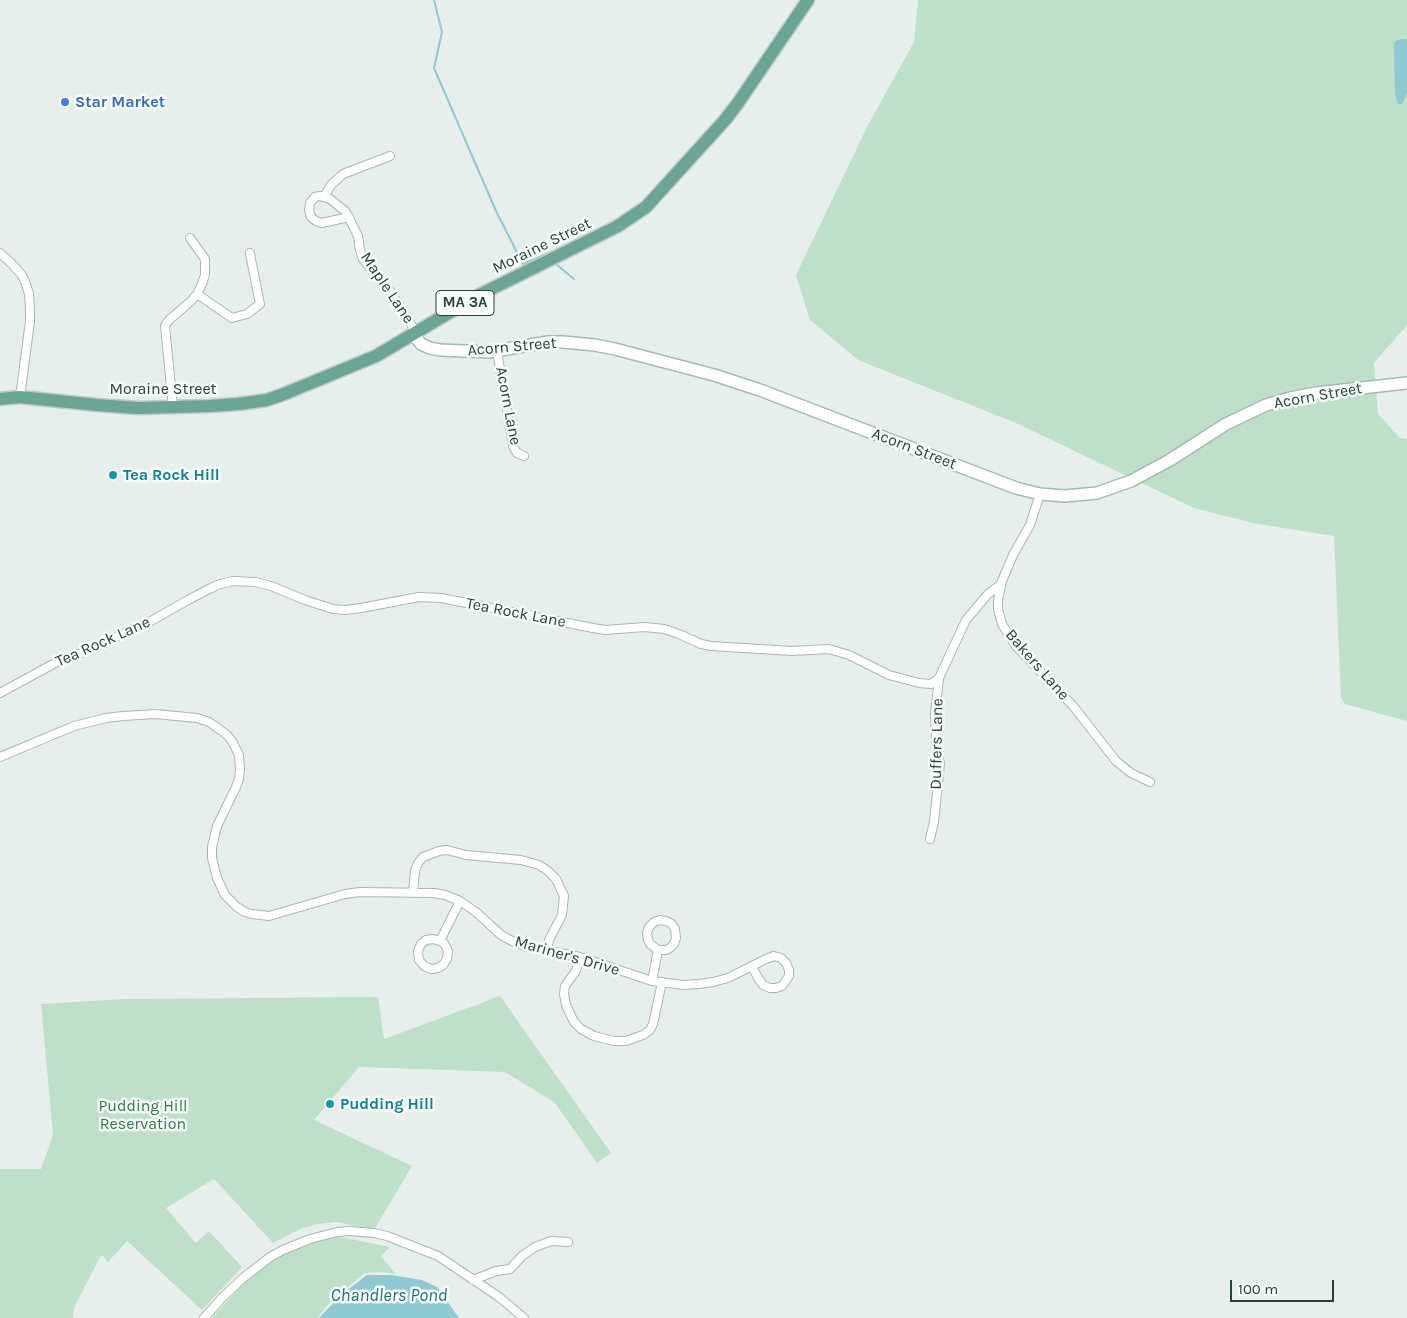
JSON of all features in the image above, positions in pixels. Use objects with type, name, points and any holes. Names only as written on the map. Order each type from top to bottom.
[{"type":"main road","name":"Moraine Street","points":[[0,399],[20,397],[138,408],[238,404],[267,400],[376,356],[479,295],[618,226],[646,207],[738,104],[808,0]]},
{"type":"main road","name":"Acorn Street","points":[[414,333],[421,344],[430,348],[482,352],[548,342],[563,342],[595,345],[635,354],[714,375],[760,390],[1028,492],[1077,496],[1097,493],[1120,486],[1157,468],[1226,424],[1253,410],[1278,401],[1324,392],[1407,383]]},
{"type":"street","points":[[349,217],[322,223],[316,221],[311,216],[309,210],[310,203],[315,197],[320,196],[324,198],[332,185],[343,174],[390,156]]},
{"type":"street","name":"Maple Lane","points":[[324,198],[338,204],[349,217],[358,236],[360,250],[364,259],[390,291],[414,333]]},
{"type":"street","points":[[173,407],[165,326],[197,294],[205,275],[205,259],[190,238]]},
{"type":"street","points":[[197,294],[232,318],[247,314],[260,304],[250,252]]},
{"type":"street","points":[[0,253],[21,274],[29,294],[30,321],[20,397]]},
{"type":"street","name":"Acorn Lane","points":[[497,351],[513,446],[517,453],[524,456]]},
{"type":"street","name":"Bakers Lane","points":[[1040,494],[1030,526],[1000,585],[998,610],[1002,624],[1010,638],[1028,659],[1074,706],[1116,761],[1131,773],[1150,782]]},
{"type":"street","name":"Tea Rock Lane","points":[[0,693],[57,662],[151,621],[220,584],[232,581],[255,582],[271,586],[312,603],[333,609],[354,609],[419,597],[441,598],[605,630],[644,627],[664,629],[701,644],[711,646],[792,651],[829,649],[849,655],[889,675],[919,683],[931,684],[939,678]]},
{"type":"street","points":[[939,678],[966,620],[988,594],[1000,585]]},
{"type":"street","name":"Duffers Lane","points":[[930,840],[934,822],[940,764],[936,741],[935,714],[939,678]]},
{"type":"street","name":"Mariner's Drive","points":[[0,757],[74,726],[106,718],[155,714],[197,718],[209,722],[226,734],[239,754],[240,770],[236,787],[221,816],[214,837],[212,858],[217,878],[225,894],[230,901],[245,912],[261,916],[275,914],[345,894],[364,892],[434,893],[460,901],[476,912],[501,935],[525,946],[580,956],[652,981],[683,985],[713,982],[728,978],[774,956],[781,958],[789,970],[782,986],[770,988],[763,985],[752,967]]},
{"type":"street","points":[[413,892],[415,871],[418,864],[423,857],[439,851],[446,850],[466,855],[521,860],[539,865],[556,879],[564,896],[562,914],[549,940],[547,950]]},
{"type":"street","points":[[440,940],[460,901]]},
{"type":"street","points":[[426,940],[440,940],[448,951],[443,965],[431,969],[424,966],[419,960],[418,951],[421,944],[426,940]]},
{"type":"street","points":[[652,981],[658,950]]},
{"type":"street","points":[[580,956],[576,971],[565,986],[564,994],[566,1005],[574,1022],[581,1029],[594,1036],[614,1041],[626,1041],[635,1039],[650,1030],[654,1024],[662,982]]},
{"type":"street","points":[[204,1318],[243,1278],[270,1257],[310,1238],[337,1232],[362,1231],[393,1238],[438,1256],[499,1297],[524,1318]]},
{"type":"street","points":[[473,1280],[510,1268],[535,1247],[551,1241],[568,1242]]},
{"type":"green space","points":[[918,0],[1407,0],[1407,325],[1374,363],[1378,414],[1400,438],[1407,439],[1407,721],[1345,704],[1341,698],[1334,536],[1258,524],[1194,508],[1016,423],[858,360],[810,320],[796,275],[868,125],[914,42]]},
{"type":"green space","name":"Pudding Hill Reservation","points":[[500,996],[611,1153],[597,1163],[555,1103],[505,1072],[359,1067],[314,1120],[412,1166],[374,1230],[336,1222],[318,1224],[302,1228],[273,1243],[214,1179],[166,1208],[196,1243],[209,1231],[242,1267],[202,1310],[127,1241],[108,1262],[102,1255],[100,1257],[74,1308],[73,1318],[0,1318],[0,1169],[41,1169],[53,1135],[41,1004],[125,999],[378,997],[384,1039]]},
{"type":"green space","points":[[331,1235],[390,1247],[381,1256],[396,1274],[381,1272],[365,1273],[330,1302],[317,1318],[212,1318],[254,1272],[277,1255]]},
{"type":"water","points":[[1407,39],[1407,93],[1402,104],[1398,104],[1395,94],[1394,47],[1395,41]]},
{"type":"water","name":"Chandlers Pond","points":[[367,1275],[391,1275],[422,1280],[437,1287],[459,1318],[319,1318],[341,1295]]},
{"type":"waterway","points":[[434,0],[442,32],[434,68],[496,211],[523,264],[549,253]]},
{"type":"waterway","points":[[556,264],[574,279]]},
{"type":"place","name":"Star Market","points":[[65,102]]},
{"type":"place","name":"Tea Rock Hill","points":[[113,475]]},
{"type":"place","name":"Pudding Hill","points":[[330,1104]]}]
